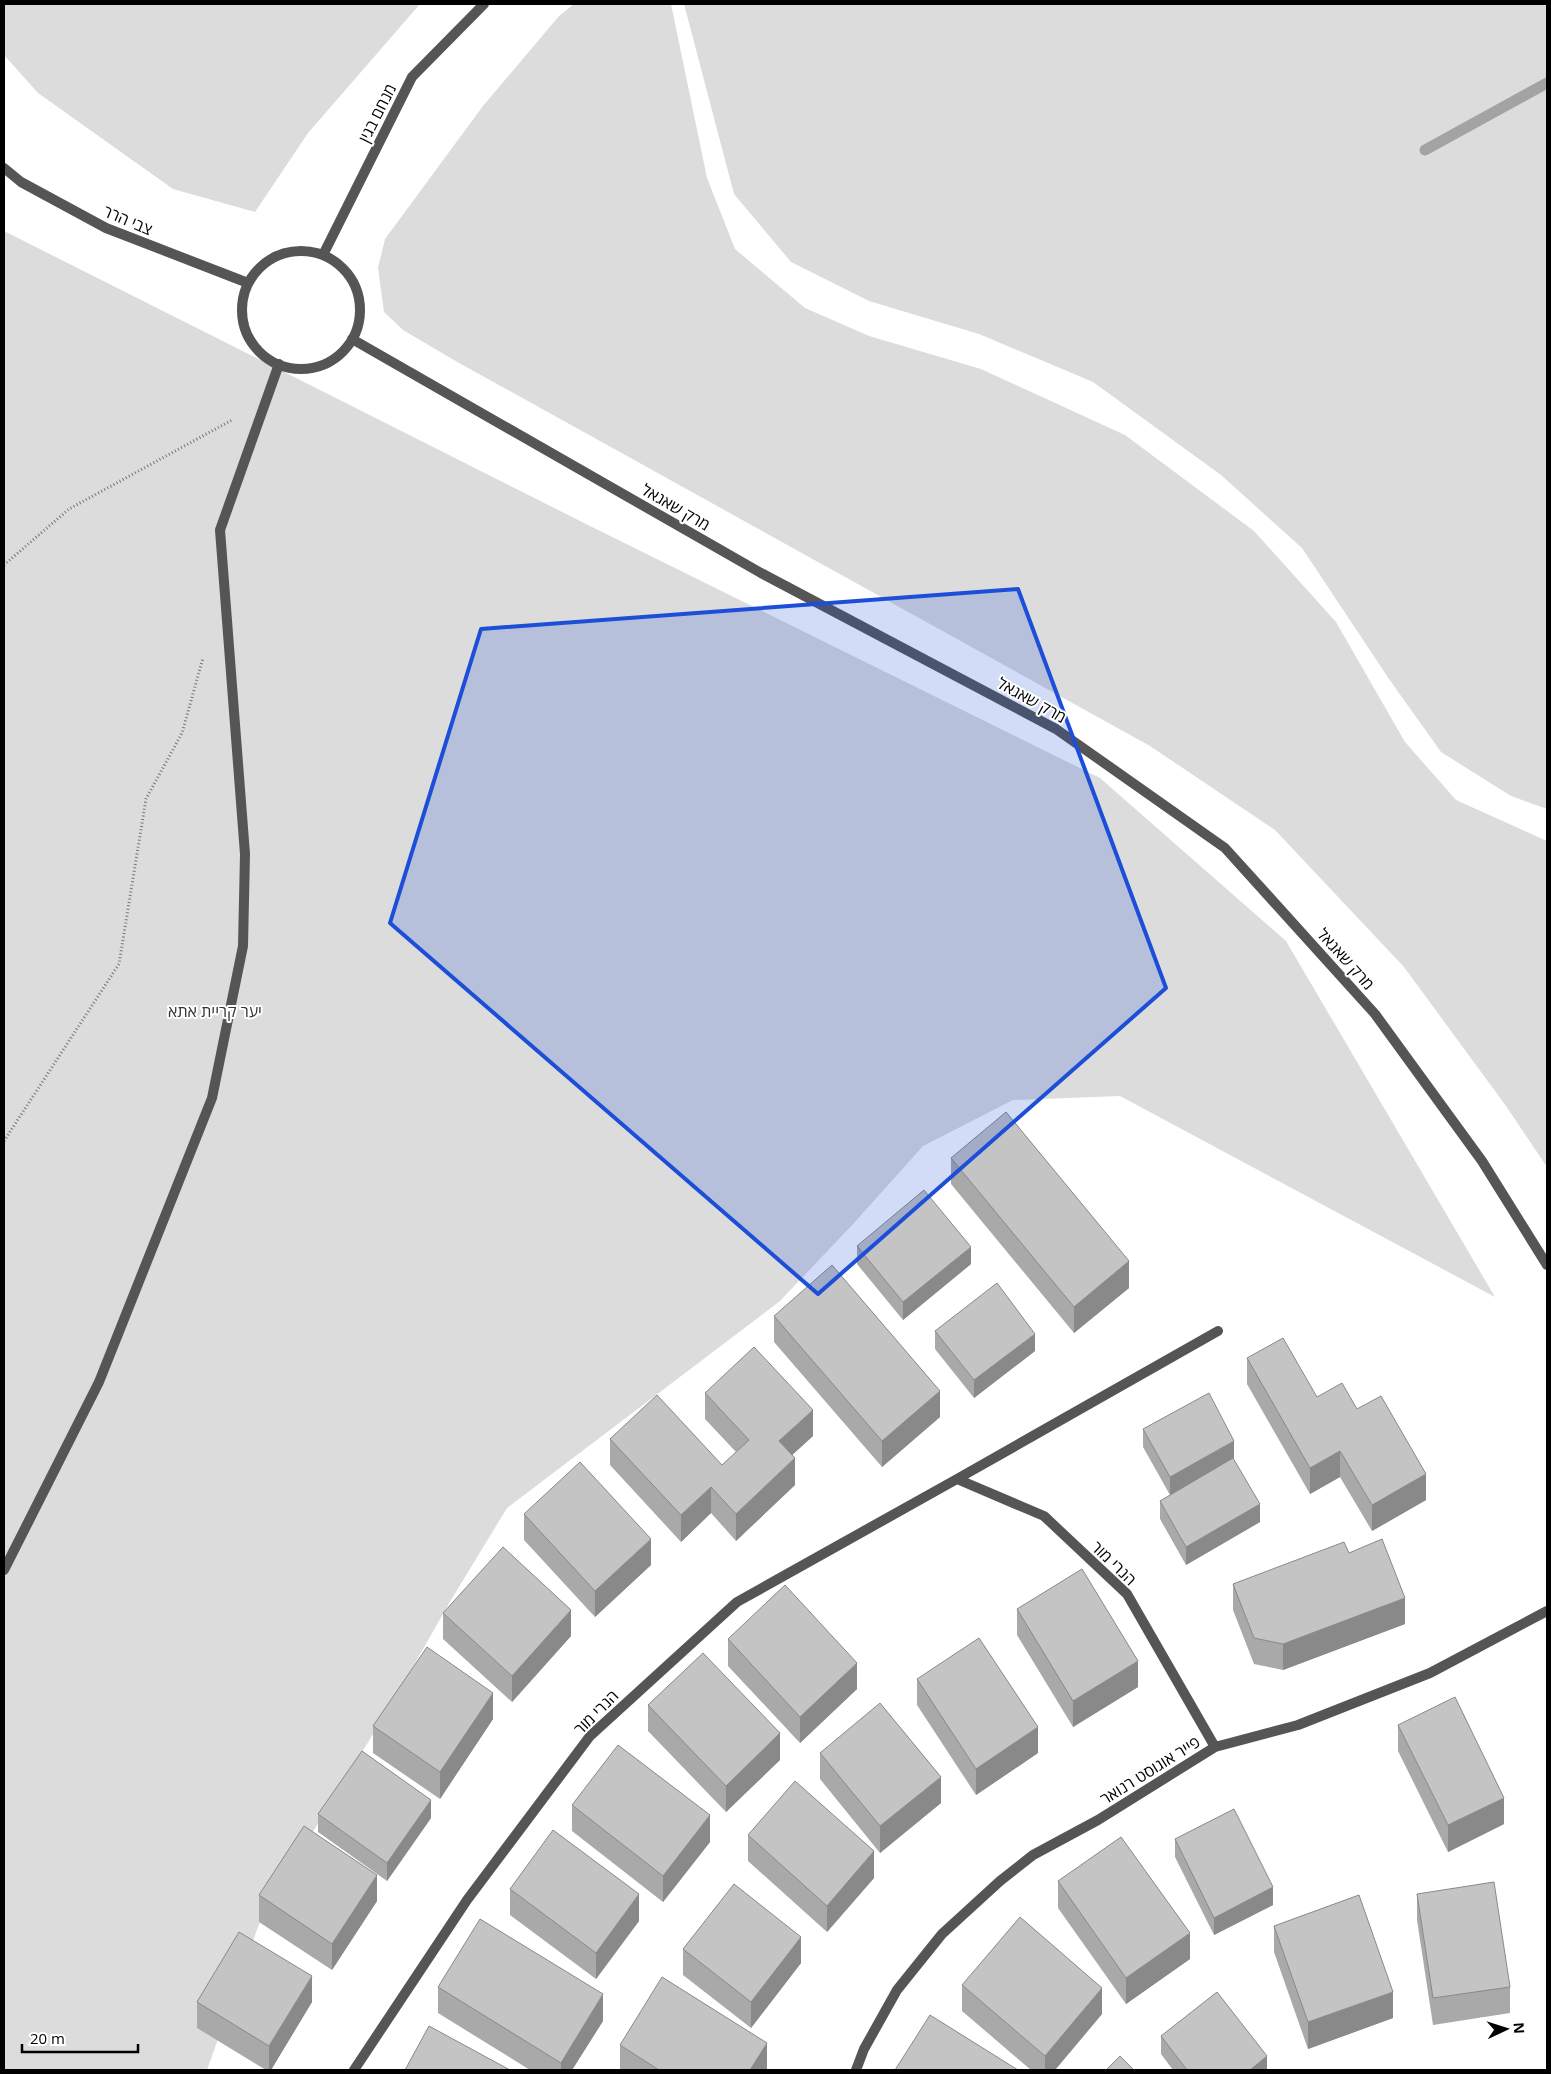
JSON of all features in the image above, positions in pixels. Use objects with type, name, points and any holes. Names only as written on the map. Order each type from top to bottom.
[{"type":"street","name":"מנחם בגין","points":[[323,255],[412,77],[484,4]]},
{"type":"street","name":"צבי הרר","points":[[4,168],[21,182],[106,228],[248,283]]},
{"type":"street","points":[[288,251],[306,251],[323,255],[340,266],[352,281],[359,300],[358,320],[352,339],[341,353],[328,362],[311,368],[295,368],[279,364],[262,354],[249,339],[243,321],[242,301],[248,283],[258,269],[272,258],[288,251]]},
{"type":"street","name":"מרק שאגאל","points":[[352,339],[761,573],[1056,729],[1225,848],[1375,1014],[1482,1161],[1547,1265]]},
{"type":"street","points":[[4,1570],[99,1382],[212,1098],[244,946],[245,854],[220,530],[279,364]]},
{"type":"street","name":"הנרי מור","points":[[354,2070],[467,1900],[590,1736],[737,1602],[1218,1332]]},
{"type":"street","name":"הנרי מור","points":[[957,1479],[1044,1516],[1127,1594],[1215,1747]]},
{"type":"street","name":"פייר אוגוסט רנואר","points":[[856,2070],[864,2049],[897,1990],[942,1934],[993,1887],[1033,1855],[1098,1820],[1215,1747],[1298,1726],[1430,1673],[1547,1611]]},
{"type":"path","points":[[4,565],[69,510],[265,402]]},
{"type":"path","points":[[4,1141],[119,964],[146,799],[182,733],[203,657]]},
{"type":"highlighted area","points":[[1018,589],[1166,988],[818,1294],[390,923],[481,629]]},
{"type":"green space","points":[[4,4],[420,4],[308,133],[255,212],[173,189],[38,93],[4,55]]},
{"type":"green space","points":[[574,4],[671,4],[707,178],[735,249],[805,308],[869,336],[981,369],[1125,435],[1254,531],[1336,622],[1405,742],[1456,800],[1547,841],[1547,1167],[1506,1106],[1404,967],[1275,830],[1150,746],[452,359],[403,330],[384,312],[378,268],[385,239],[483,106],[559,16]]},
{"type":"green space","points":[[684,4],[1547,4],[1547,809],[1511,796],[1441,752],[1389,679],[1302,548],[1221,475],[1093,382],[979,334],[869,301],[791,262],[734,194]]},
{"type":"green space","name":"יער קריית אתא","points":[[4,231],[588,525],[1100,778],[1286,941],[1495,1297],[1120,1096],[1013,1100],[923,1146],[780,1301],[507,1508],[451,1600],[394,1700],[263,1913],[207,2070],[4,2070]]},
{"type":"building","points":[[1006,1112],[1129,1261],[1074,1307],[951,1158]]},
{"type":"building","points":[[924,1190],[971,1247],[903,1302],[857,1246]]},
{"type":"building","points":[[832,1265],[940,1391],[882,1441],[774,1316]]},
{"type":"building","points":[[997,1283],[1035,1334],[974,1380],[935,1331]]},
{"type":"building","points":[[1283,1338],[1317,1397],[1342,1383],[1357,1409],[1381,1396],[1426,1474],[1372,1505],[1340,1451],[1310,1468],[1247,1358]]},
{"type":"building","points":[[754,1347],[813,1410],[779,1441],[795,1458],[736,1514],[711,1487],[681,1515],[610,1439],[657,1395],[722,1465],[749,1440],[705,1393]]},
{"type":"building","points":[[1209,1393],[1234,1441],[1170,1477],[1143,1429]]},
{"type":"building","points":[[1233,1458],[1260,1504],[1186,1547],[1160,1501]]},
{"type":"building","points":[[580,1462],[651,1539],[595,1591],[524,1514]]},
{"type":"building","points":[[1382,1539],[1405,1598],[1283,1644],[1254,1638],[1233,1584],[1344,1542],[1349,1553]]},
{"type":"building","points":[[503,1547],[571,1610],[512,1676],[443,1613]]},
{"type":"building","points":[[1082,1569],[1138,1661],[1073,1701],[1017,1609]]},
{"type":"building","points":[[785,1585],[857,1663],[800,1717],[728,1639]]},
{"type":"building","points":[[979,1638],[1038,1727],[976,1769],[917,1679]]},
{"type":"building","points":[[427,1647],[493,1693],[440,1772],[373,1726]]},
{"type":"building","points":[[703,1653],[780,1733],[726,1786],[648,1705]]},
{"type":"building","points":[[1455,1697],[1504,1798],[1448,1825],[1398,1725]]},
{"type":"building","points":[[880,1703],[941,1777],[880,1826],[820,1753]]},
{"type":"building","points":[[618,1745],[710,1815],[663,1876],[572,1805]]},
{"type":"building","points":[[362,1751],[431,1800],[387,1863],[318,1814]]},
{"type":"building","points":[[795,1781],[874,1851],[827,1906],[748,1835]]},
{"type":"building","points":[[1234,1809],[1273,1887],[1214,1918],[1175,1839]]},
{"type":"building","points":[[304,1826],[377,1875],[332,1944],[259,1895]]},
{"type":"building","points":[[553,1830],[639,1894],[596,1953],[510,1889]]},
{"type":"building","points":[[1121,1837],[1190,1933],[1126,1978],[1058,1881]]},
{"type":"building","points":[[1494,1882],[1510,1987],[1433,1998],[1417,1894]]},
{"type":"building","points":[[734,1884],[801,1937],[751,2002],[683,1949]]},
{"type":"building","points":[[1359,1895],[1393,1992],[1308,2022],[1274,1926]]},
{"type":"building","points":[[1020,1917],[1102,1988],[1045,2056],[962,1985]]},
{"type":"building","points":[[480,1919],[603,1994],[561,2063],[438,1987]]},
{"type":"building","points":[[239,1932],[312,1976],[269,2046],[197,2002]]},
{"type":"building","points":[[662,1977],[767,2043],[750,2070],[659,2070],[620,2045]]},
{"type":"building","points":[[1217,1992],[1267,2056],[1250,2070],[1187,2070],[1161,2036]]},
{"type":"building","points":[[930,2015],[1018,2070],[895,2070]]},
{"type":"building","points":[[429,2026],[510,2070],[405,2070]]},
{"type":"building","points":[[1120,2056],[1134,2070],[1106,2070]]},
{"type":"waterway","points":[[1425,150],[1547,83]]}]
